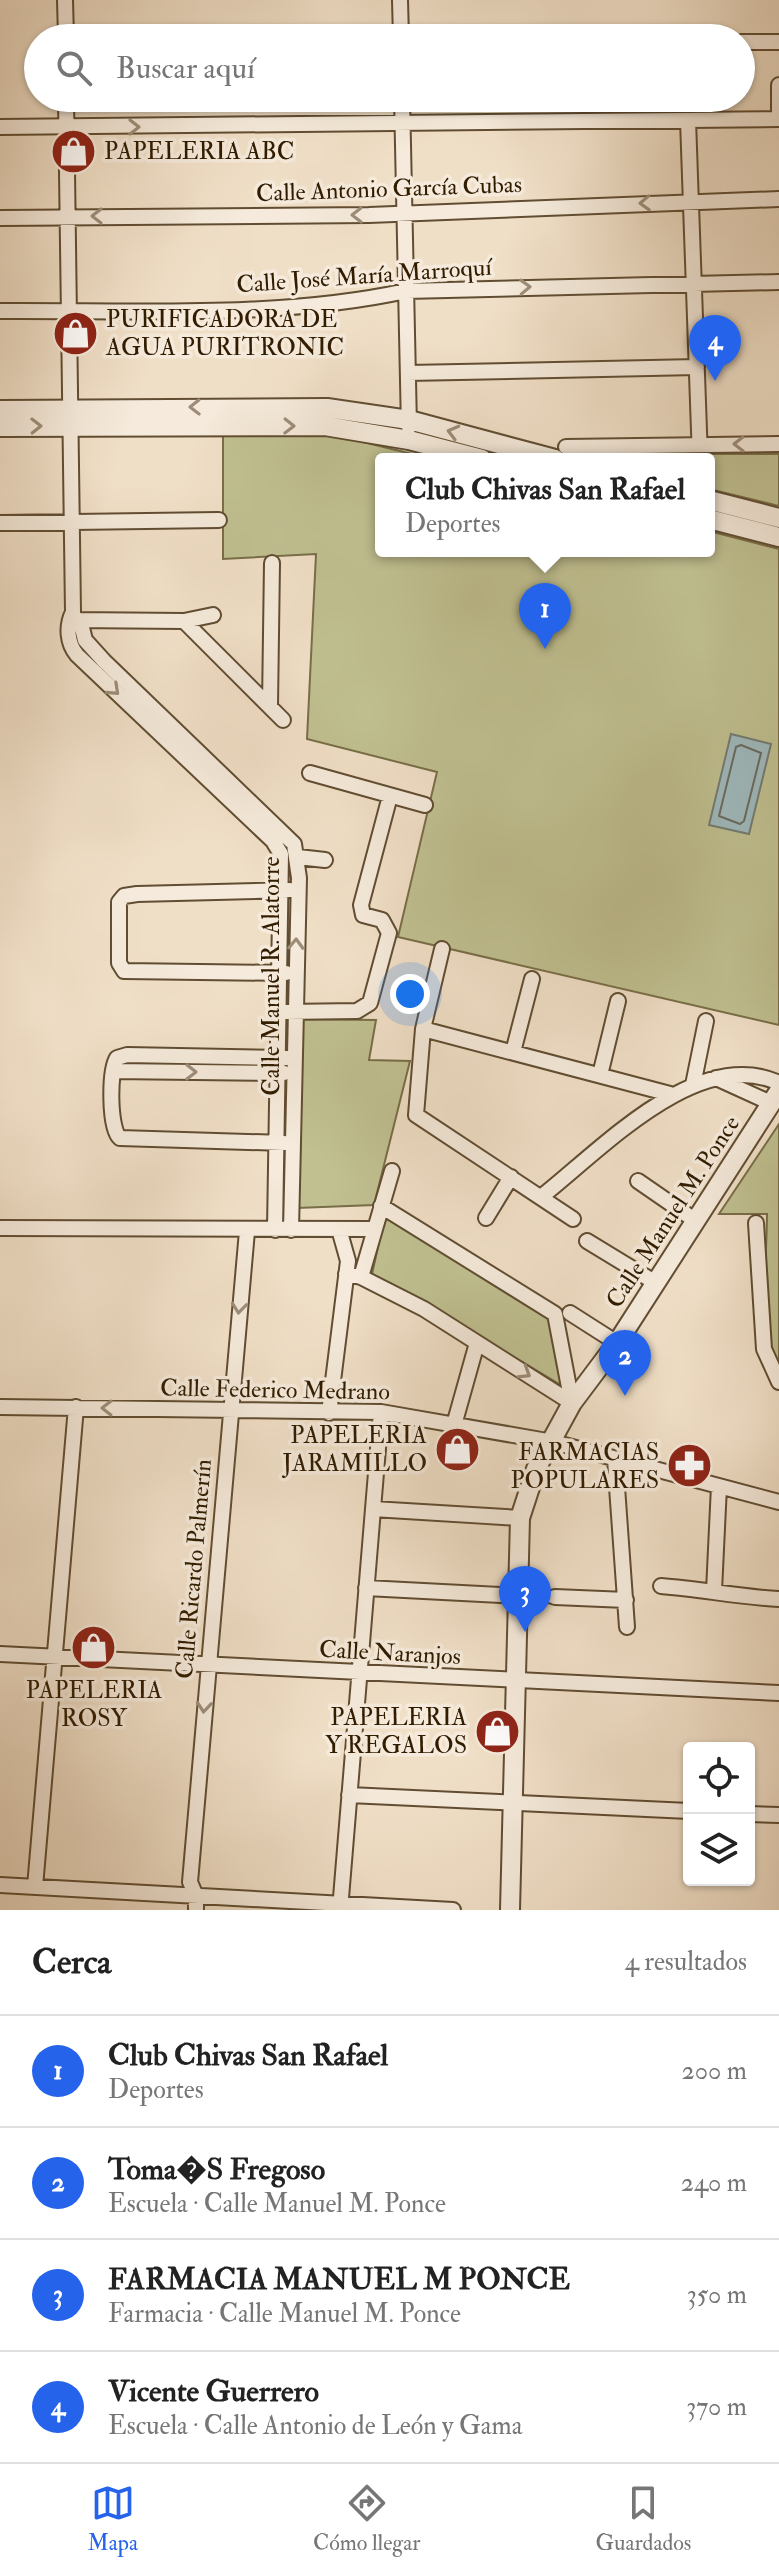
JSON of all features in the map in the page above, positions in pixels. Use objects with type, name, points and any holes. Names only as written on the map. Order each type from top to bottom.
[{"type":"street","points":[[65,0],[66,24]]},
{"type":"street","points":[[400,0],[401,24]]},
{"type":"street","points":[[755,42],[779,42]]},
{"type":"street","points":[[0,127],[403,126],[779,119],[779,85]]},
{"type":"street","name":"Calle Manuel R. Alatorre","points":[[66,112],[74,617],[70,646],[99,666],[280,827],[294,844],[298,857],[290,890],[285,1066],[276,1143],[275,1230]]},
{"type":"street","points":[[402,112],[409,440]]},
{"type":"street","points":[[688,120],[700,452]]},
{"type":"street","name":"Calle Antonio García Cubas","points":[[0,218],[344,216],[779,199]]},
{"type":"street","name":"Calle José María Marroquí","points":[[0,311],[292,307],[361,301],[406,291],[779,282]]},
{"type":"street","points":[[408,373],[697,367]]},
{"type":"street","points":[[0,427],[71,417],[327,408],[409,420],[561,453],[700,452],[779,444]]},
{"type":"street","points":[[0,410],[71,417],[325,426],[409,440],[459,453]]},
{"type":"street","points":[[715,502],[779,518]]},
{"type":"street","points":[[0,523],[219,520]]},
{"type":"street","points":[[715,521],[779,537]]},
{"type":"street","points":[[270,705],[272,563]]},
{"type":"street","points":[[74,617],[184,621],[213,615]]},
{"type":"street","points":[[184,621],[283,720]]},
{"type":"street","name":"Calle Manuel R. Alatorre","points":[[99,666],[273,841],[281,854],[290,890]]},
{"type":"street","points":[[310,773],[425,805]]},
{"type":"street","points":[[286,1012],[357,1011],[370,1003],[389,933],[382,920],[363,915],[361,905],[390,796]]},
{"type":"street","points":[[298,857],[325,860]]},
{"type":"street","points":[[287,973],[124,971],[119,963],[119,902],[124,896],[137,894],[290,890]]},
{"type":"street","points":[[442,949],[423,1029],[415,1107],[418,1119],[573,1219]]},
{"type":"street","points":[[513,1052],[532,979]]},
{"type":"street","points":[[600,1075],[618,1001]]},
{"type":"street","points":[[693,1085],[706,1021]]},
{"type":"street","points":[[423,1029],[670,1094]]},
{"type":"street","points":[[285,1066],[127,1055],[117,1058],[113,1071],[113,1127],[120,1138],[292,1143]]},
{"type":"street","name":"Calle Manuel R. Alatorre","points":[[285,1066],[292,1143],[291,1230]]},
{"type":"street","points":[[541,1197],[670,1094],[715,1078],[751,1072],[779,1083]]},
{"type":"street","points":[[715,1078],[775,1097]]},
{"type":"street","name":"Calle Manuel M. Ponce","points":[[510,1910],[520,1518],[527,1489],[572,1403],[617,1343],[775,1097]]},
{"type":"street","points":[[329,1413],[354,1276],[375,1229],[392,1171]]},
{"type":"street","points":[[486,1218],[511,1177]]},
{"type":"street","points":[[638,1181],[696,1221]]},
{"type":"street","points":[[381,1206],[555,1314],[572,1403]]},
{"type":"street","points":[[756,1223],[765,1356],[779,1382]]},
{"type":"street","points":[[0,1228],[375,1229]]},
{"type":"street","points":[[339,1229],[354,1276],[414,1303],[572,1403]]},
{"type":"street","name":"Calle Ricardo Palmerín","points":[[196,1903],[190,1882],[247,1231]]},
{"type":"street","points":[[587,1241],[656,1283]]},
{"type":"street","points":[[570,1313],[617,1343]]},
{"type":"street","points":[[454,1425],[477,1343]]},
{"type":"street","name":"Calle Federico Medrano","points":[[0,1407],[381,1412],[553,1442],[779,1502]]},
{"type":"street","points":[[35,1887],[76,1407]]},
{"type":"street","points":[[340,1908],[381,1412]]},
{"type":"street","points":[[615,1459],[627,1627]]},
{"type":"street","points":[[714,1591],[719,1486]]},
{"type":"street","points":[[373,1509],[520,1518]]},
{"type":"street","points":[[661,1586],[714,1591],[727,1596],[779,1599]]},
{"type":"street","points":[[366,1588],[626,1600]]},
{"type":"street","name":"Calle Naranjos","points":[[0,1654],[208,1667],[779,1693]]},
{"type":"street","points":[[349,1795],[683,1811]]},
{"type":"street","points":[[755,1814],[779,1815]]},
{"type":"street","points":[[0,1885],[196,1903],[453,1910]]},
{"type":"green space","points":[[334,435],[408,453],[375,453],[375,557],[715,557],[715,533],[779,549],[779,1025],[398,937],[437,772],[307,739],[316,554],[223,559],[223,436]]},
{"type":"green space","points":[[591,450],[692,451],[692,453],[585,453]]},
{"type":"green space","points":[[715,454],[779,454],[779,506],[715,490]]},
{"type":"green space","points":[[298,1019],[376,1020],[369,1060],[410,1061],[374,1205],[297,1208]]},
{"type":"green space","points":[[779,1124],[779,1375],[772,1358],[766,1319],[767,1214],[719,1214]]},
{"type":"green space","points":[[385,1215],[552,1316],[566,1388],[390,1283],[371,1279]]},
{"type":"water","points":[[731,734],[771,744],[749,834],[709,825]]},
{"type":"place","name":"PAPELERIA ABC","points":[[73,151]]},
{"type":"place","name":"PURIFICADORA DE AGUA PURITRONIC","points":[[75,333]]},
{"type":"place","name":"Vicente Guerrero","points":[[715,381]]},
{"type":"place","name":"Club Chivas San Rafael","points":[[545,649]]},
{"type":"place","name":"Toma�S Fregoso","points":[[625,1396]]},
{"type":"place","name":"PAPELERIA JARAMILLO","points":[[458,1449]]},
{"type":"place","name":"FARMACIAS POPULARES","points":[[690,1466]]},
{"type":"place","name":"FARMACIA MANUEL M PONCE","points":[[525,1632]]},
{"type":"place","name":"PAPELERIA ROSY","points":[[94,1648]]},
{"type":"place","name":"PAPELERIA Y REGALOS","points":[[498,1731]]}]
